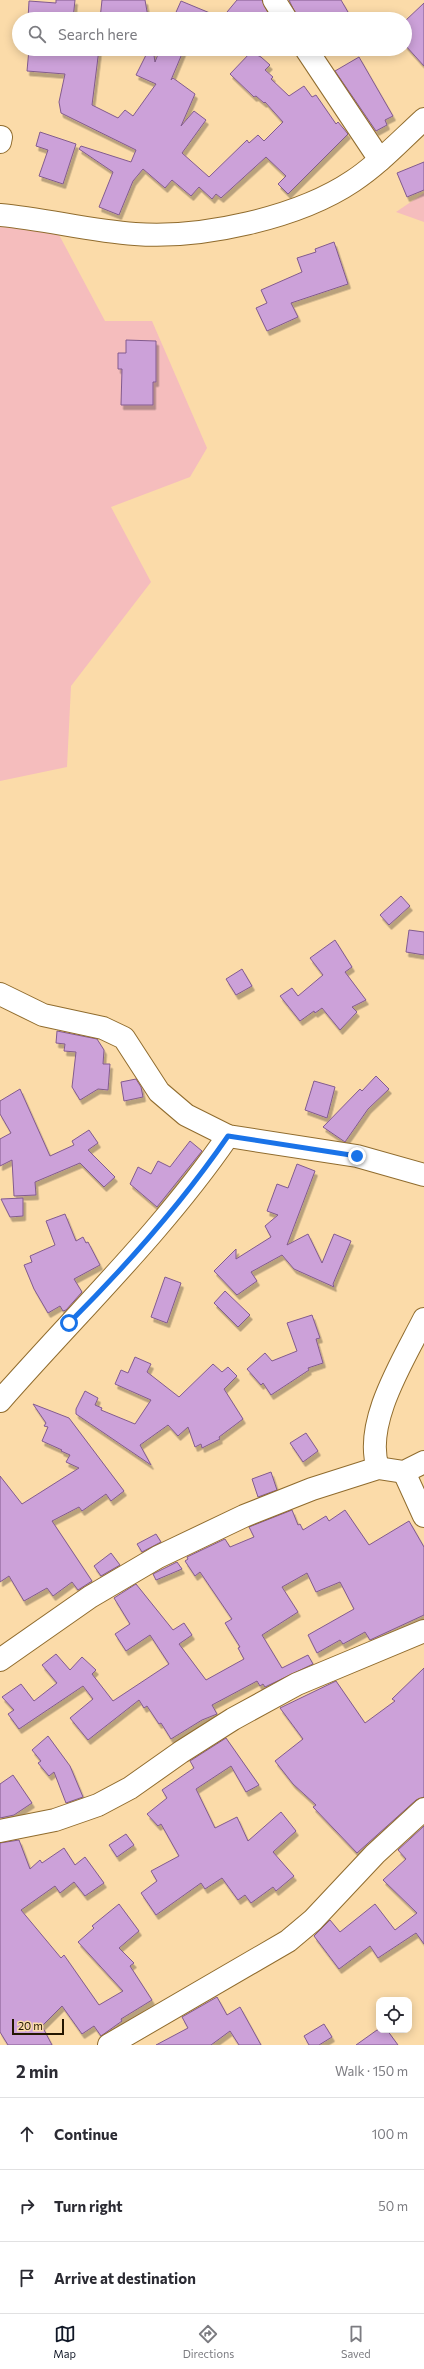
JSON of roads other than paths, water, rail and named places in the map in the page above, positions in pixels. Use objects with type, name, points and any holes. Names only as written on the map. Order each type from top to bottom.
[{"type":"street","points":[[274,0],[282,12]]},
{"type":"street","points":[[311,56],[380,160]]},
{"type":"street","points":[[0,215],[135,234],[174,236],[270,217],[317,201],[353,181],[380,160],[424,119]]},
{"type":"street","points":[[0,994],[43,1015],[103,1028],[124,1038],[159,1092],[186,1115],[228,1136],[357,1156],[424,1175]]},
{"type":"street","points":[[0,1401],[69,1323],[107,1285],[198,1180],[228,1136]]},
{"type":"street","points":[[378,1468],[374,1455],[382,1405],[424,1319]]},
{"type":"street","points":[[0,1660],[90,1597],[158,1557],[244,1516],[312,1489],[378,1468],[404,1472],[424,1462]]},
{"type":"street","points":[[404,1472],[424,1516]]},
{"type":"street","points":[[0,1831],[54,1820],[98,1805],[130,1788],[233,1718],[297,1684],[424,1631]]},
{"type":"street","points":[[109,2045],[137,2038],[288,1941],[313,1920],[375,1854],[424,1810]]}]
